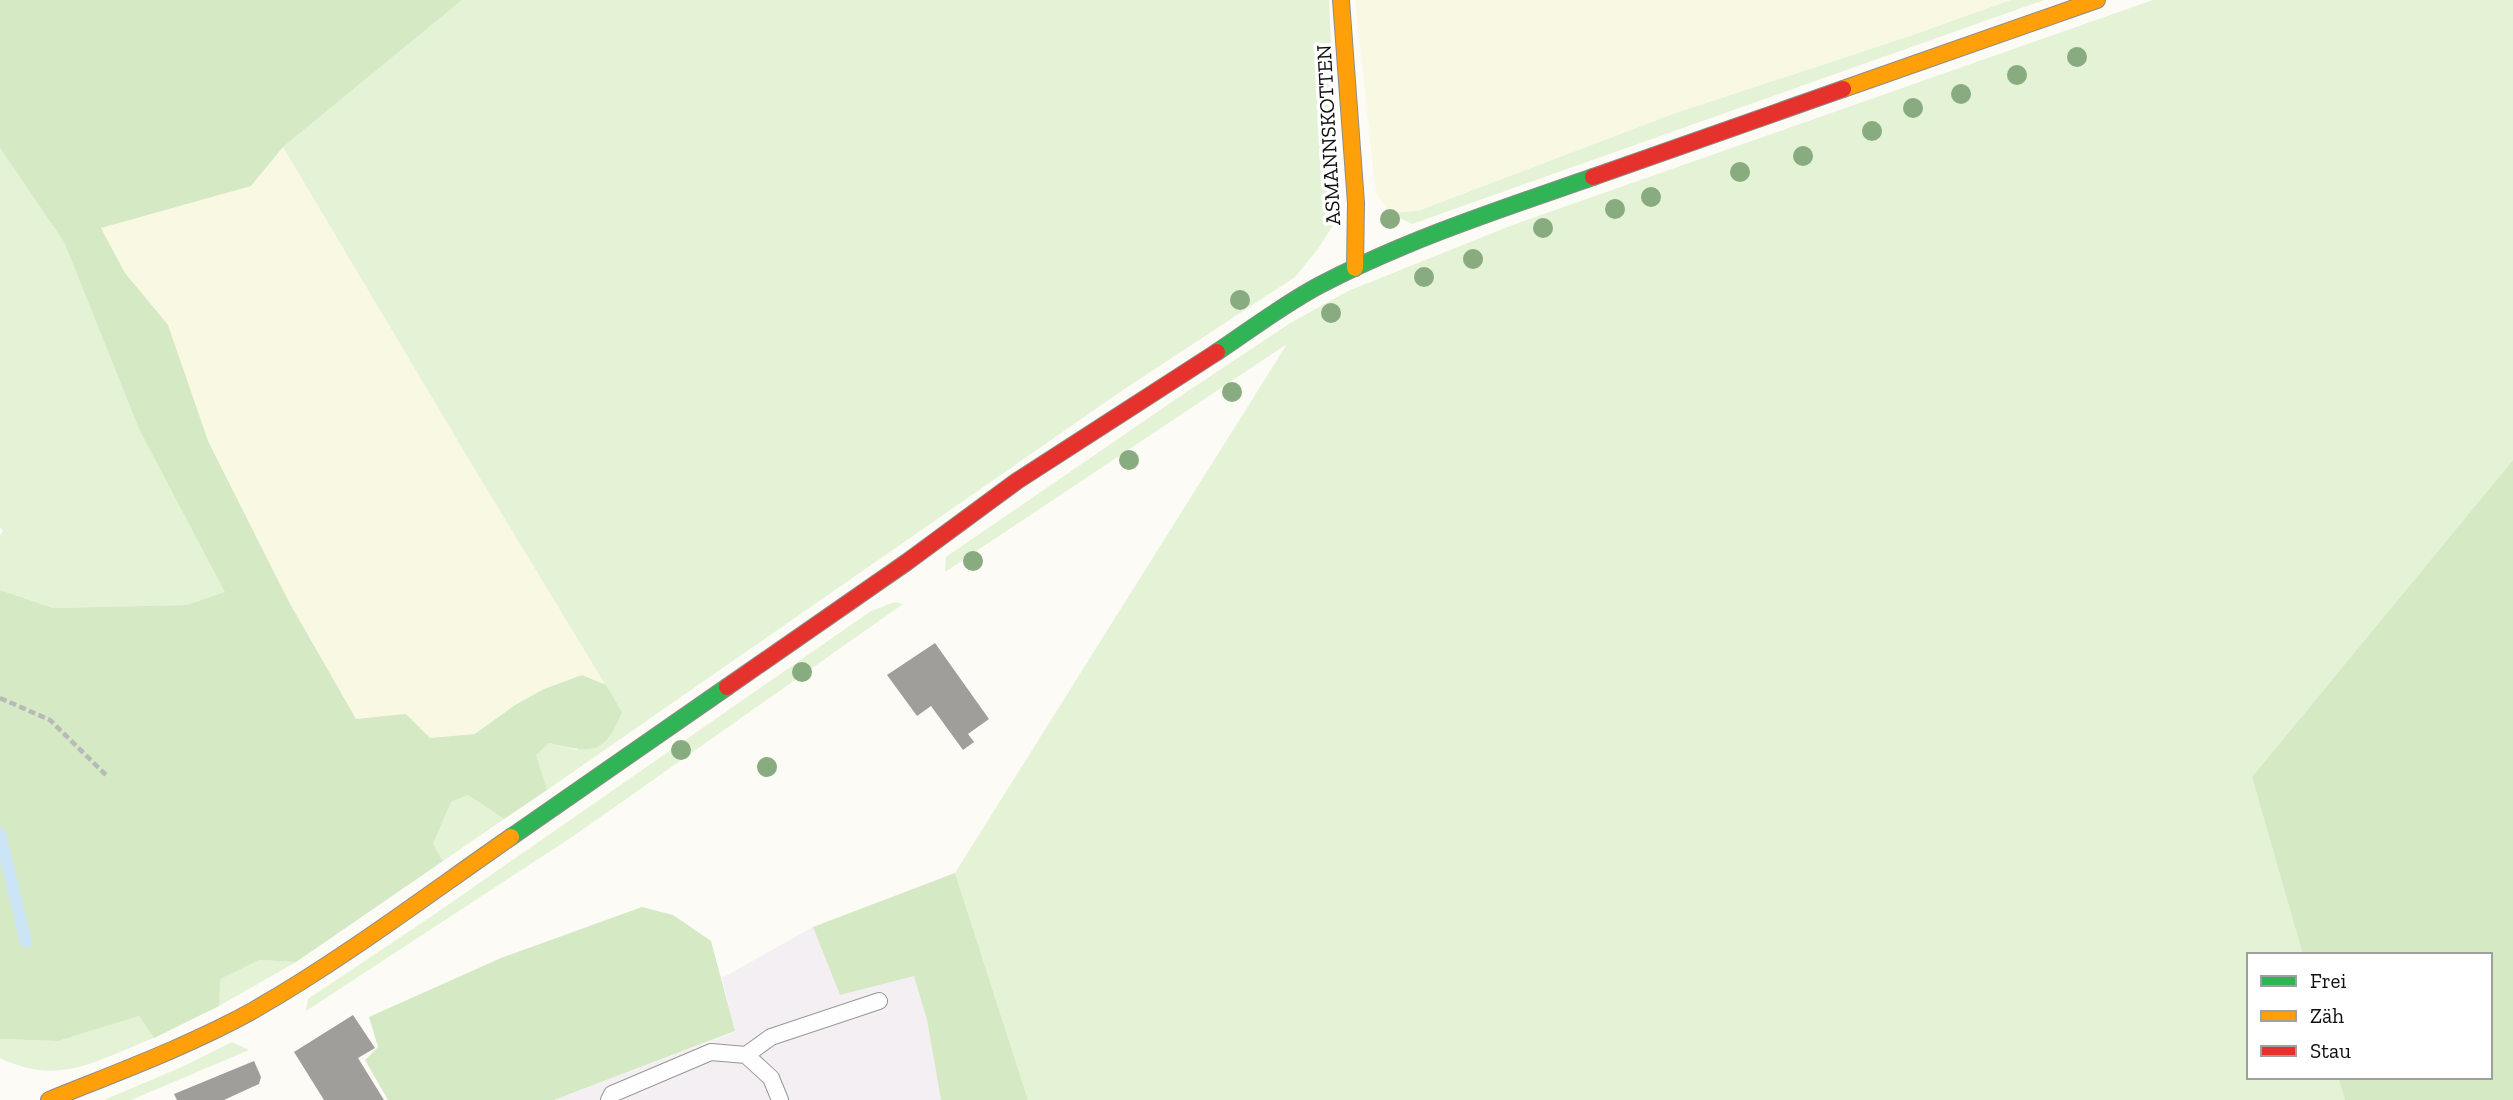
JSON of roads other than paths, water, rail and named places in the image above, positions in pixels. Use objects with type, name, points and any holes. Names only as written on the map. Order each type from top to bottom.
[{"type":"main road","name":"ASMANNSKOTTEN","points":[[1341,0],[1356,203],[1355,268]]},
{"type":"main road","points":[[49,1100],[178,1047],[253,1010],[332,961],[907,562],[1017,481],[1282,307],[1355,268],[1439,232],[2097,0]]},
{"type":"lane","points":[[746,1055],[771,1037],[879,1001]]},
{"type":"lane","points":[[609,1100],[612,1094],[711,1052],[746,1055],[771,1078],[780,1100]]},
{"type":"waterway","points":[[0,834],[26,942]]}]
